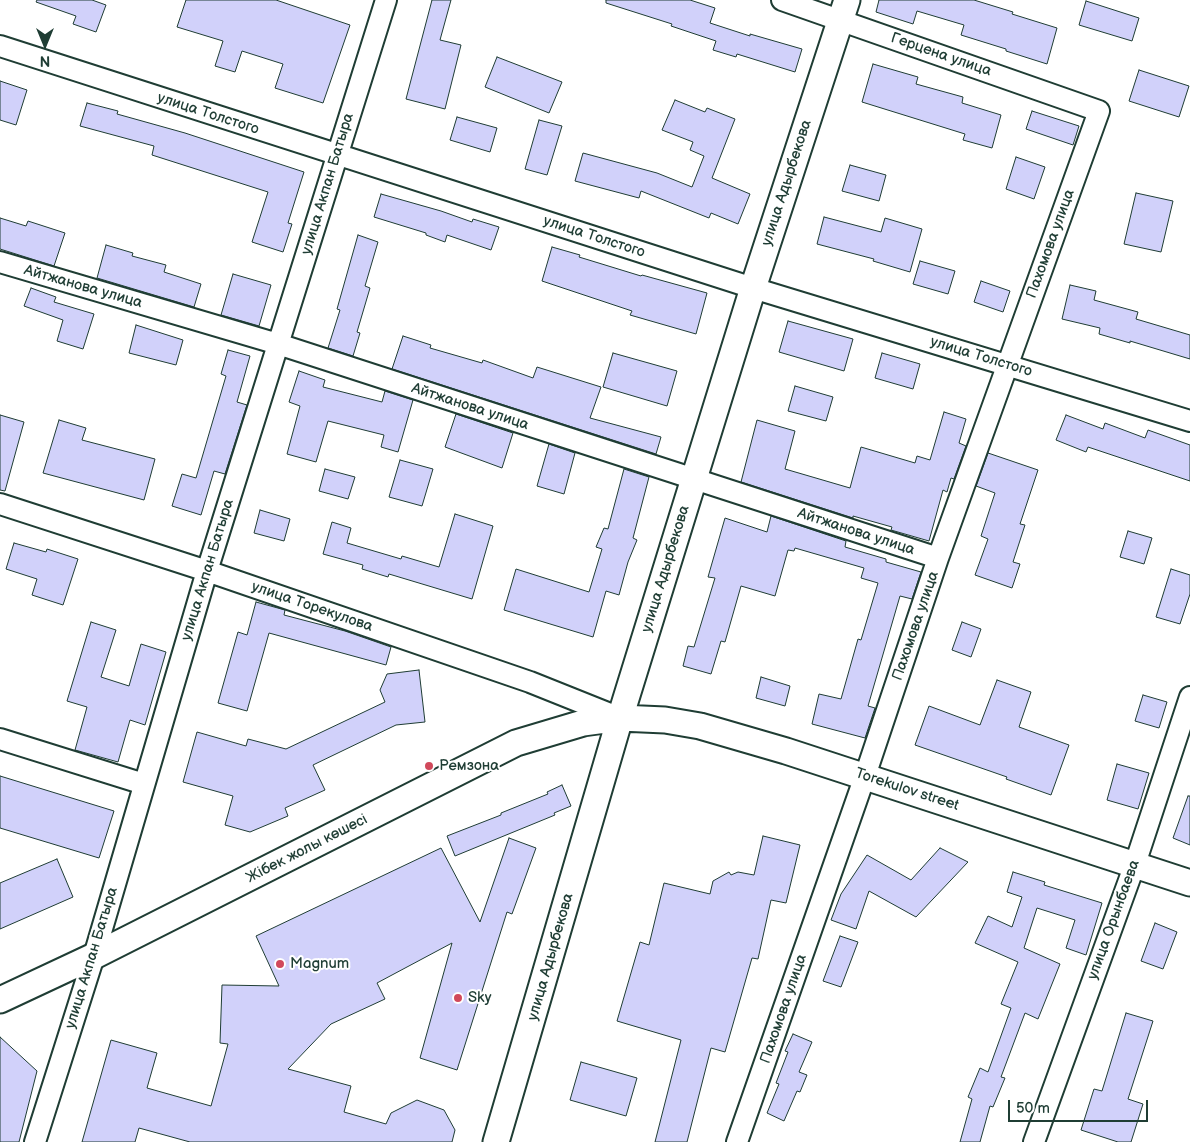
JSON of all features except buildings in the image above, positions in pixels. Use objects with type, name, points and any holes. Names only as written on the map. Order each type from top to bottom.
[{"type":"main road","name":"улица Адырбекова","points":[[496,1142],[620,718],[753,288],[844,10]]},
{"type":"main road","name":"Torekulov street","points":[[620,718],[664,720],[700,726],[865,776],[1190,883]]},
{"type":"main road","name":"Жібек жолы көшесі","points":[[2,998],[94,956],[516,743],[583,723],[620,718]]},
{"type":"street","name":"улица Акпан Батыра","points":[[35,1142],[94,956],[207,571],[386,0]]},
{"type":"street","name":"Герцена улица","points":[[782,0],[844,10],[1099,111]]},
{"type":"street","name":"улица Толстого","points":[[0,46],[337,156],[753,288],[1190,421]]},
{"type":"street","name":"Пахомова улица","points":[[737,1142],[865,776],[938,558],[1099,111]]},
{"type":"street","name":"Айтжанова улица","points":[[0,262],[278,344],[938,558]]},
{"type":"street","name":"улица Торекулова","points":[[0,504],[207,571],[530,682],[620,718]]},
{"type":"street","name":"улица Орынбаева","points":[[1034,1142],[1135,864],[1190,697]]},
{"type":"street","points":[[0,739],[144,784]]},
{"type":"place","name":"Ремзона","points":[[429,766]]},
{"type":"place","name":"Magnum","points":[[280,964]]},
{"type":"place","name":"Sky","points":[[458,998]]}]
